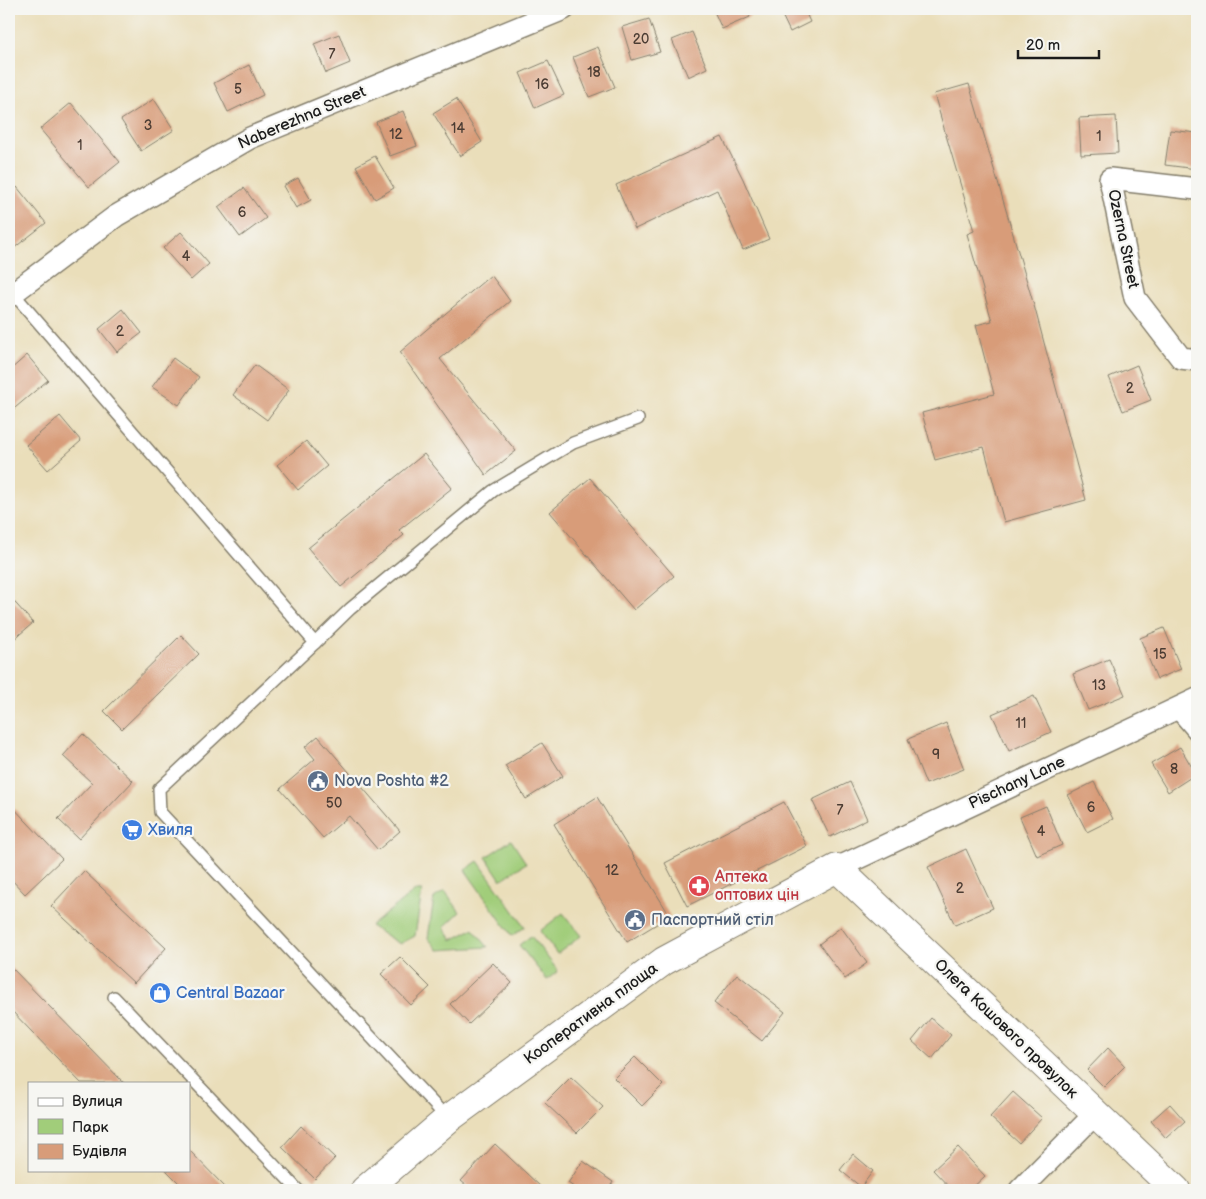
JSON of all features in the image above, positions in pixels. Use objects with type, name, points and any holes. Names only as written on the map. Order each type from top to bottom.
[{"type":"street","name":"Naberezhna Street","points":[[11,294],[116,216],[250,138],[564,9]]},
{"type":"street","name":"Ozerna Street","points":[[1197,189],[1110,179],[1135,298],[1181,358],[1197,360]]},
{"type":"street","points":[[1188,703],[1197,729]]},
{"type":"street","name":"Pischany Lane","points":[[838,868],[1188,703]]},
{"type":"street","name":"Кооперативна площа","points":[[365,1190],[448,1119],[664,961],[838,868]]},
{"type":"street","name":"Олега Кошового провулок","points":[[838,868],[1176,1190]]},
{"type":"street","points":[[1020,1190],[1095,1114]]},
{"type":"lane","points":[[11,294],[315,643]]},
{"type":"lane","points":[[448,1119],[160,812],[160,789],[350,609],[493,491],[573,443],[638,419]]},
{"type":"lane","points":[[114,997],[298,1190]]},
{"type":"green space","points":[[511,840],[526,863],[501,880],[486,857]]},
{"type":"green space","points":[[478,861],[525,927],[512,936],[465,870]]},
{"type":"green space","points":[[415,891],[422,891],[415,936],[400,944],[370,926]]},
{"type":"green space","points":[[445,891],[460,912],[444,927],[452,940],[473,929],[488,947],[438,950],[428,938],[434,898]]},
{"type":"green space","points":[[563,913],[581,936],[557,954],[540,931]]},
{"type":"green space","points":[[531,936],[558,971],[547,980],[519,945]]},
{"type":"building","points":[[713,9],[746,9],[750,17],[722,29]]},
{"type":"building","points":[[779,9],[804,9],[810,22],[790,32]]},
{"type":"building","points":[[649,19],[660,52],[632,60],[622,27]]},
{"type":"building","points":[[692,32],[707,68],[688,77],[672,40]]},
{"type":"building","points":[[339,34],[350,63],[326,73],[314,44]]},
{"type":"building","points":[[598,47],[615,87],[589,97],[573,57]]},
{"type":"building","points":[[548,61],[564,95],[535,108],[520,73]]},
{"type":"building","points":[[249,65],[263,95],[228,112],[214,83]]},
{"type":"building","points":[[969,84],[1035,309],[1086,500],[1004,522],[984,447],[935,460],[922,413],[994,394],[976,325],[992,321],[967,234],[974,231],[934,94]]},
{"type":"building","points":[[154,99],[174,130],[141,151],[121,120]]},
{"type":"building","points":[[456,99],[482,142],[460,156],[433,113]]},
{"type":"building","points":[[71,103],[120,162],[89,187],[40,129]]},
{"type":"building","points":[[403,111],[417,146],[390,156],[376,122]]},
{"type":"building","points":[[1116,116],[1118,153],[1081,155],[1079,118]]},
{"type":"building","points":[[1170,130],[1197,133],[1197,169],[1165,165]]},
{"type":"building","points":[[722,137],[769,239],[743,250],[717,190],[635,229],[616,185]]},
{"type":"building","points":[[375,156],[394,188],[375,199],[356,166]]},
{"type":"building","points":[[298,178],[311,200],[296,208],[283,186]]},
{"type":"building","points":[[17,187],[46,223],[9,252],[9,194]]},
{"type":"building","points":[[244,188],[266,218],[240,237],[218,207]]},
{"type":"building","points":[[181,232],[209,264],[191,280],[163,248]]},
{"type":"building","points":[[491,275],[510,301],[440,359],[516,451],[486,475],[400,352]]},
{"type":"building","points":[[123,309],[142,333],[117,352],[99,329]]},
{"type":"building","points":[[27,355],[48,380],[9,413],[9,371]]},
{"type":"building","points":[[173,358],[199,377],[179,405],[152,387]]},
{"type":"building","points":[[255,365],[289,390],[267,420],[233,395]]},
{"type":"building","points":[[1137,365],[1151,400],[1123,411],[1109,377]]},
{"type":"building","points":[[60,416],[81,441],[48,470],[26,445]]},
{"type":"building","points":[[306,441],[327,466],[298,490],[277,465]]},
{"type":"building","points":[[424,454],[452,488],[399,530],[404,535],[341,587],[308,548]]},
{"type":"building","points":[[590,478],[674,576],[634,610],[550,512]]},
{"type":"building","points":[[9,596],[33,623],[13,640],[9,636]]},
{"type":"building","points":[[1164,628],[1181,669],[1157,679],[1140,638]]},
{"type":"building","points":[[181,635],[199,654],[122,729],[104,711]]},
{"type":"building","points":[[1109,659],[1125,695],[1088,710],[1073,674]]},
{"type":"building","points":[[1034,696],[1051,732],[1009,751],[992,714]]},
{"type":"building","points":[[946,723],[964,769],[926,784],[908,739]]},
{"type":"building","points":[[83,734],[133,781],[79,839],[58,819],[92,783],[63,756]]},
{"type":"building","points":[[318,736],[400,831],[378,850],[349,816],[323,838],[280,789],[315,759],[305,747]]},
{"type":"building","points":[[542,743],[563,776],[526,799],[505,766]]},
{"type":"building","points":[[1180,747],[1196,774],[1168,792],[1151,764]]},
{"type":"building","points":[[850,782],[867,819],[830,837],[812,800]]},
{"type":"building","points":[[1094,782],[1113,819],[1087,832],[1068,795]]},
{"type":"building","points":[[597,797],[670,916],[627,942],[554,824]]},
{"type":"building","points":[[784,802],[807,846],[687,906],[665,863]]},
{"type":"building","points":[[9,803],[62,859],[25,894],[9,877]]},
{"type":"building","points":[[1046,806],[1062,845],[1037,856],[1020,817]]},
{"type":"building","points":[[966,849],[993,908],[955,925],[928,867]]},
{"type":"building","points":[[84,871],[166,948],[134,983],[51,906]]},
{"type":"building","points":[[841,927],[867,963],[845,979],[819,944]]},
{"type":"building","points":[[400,957],[430,987],[411,1005],[381,974]]},
{"type":"building","points":[[493,963],[512,983],[469,1024],[450,1004]]},
{"type":"building","points":[[9,965],[123,1082],[80,1082],[9,1008]]},
{"type":"building","points":[[737,974],[785,1012],[762,1041],[714,1003]]},
{"type":"building","points":[[931,1018],[951,1035],[932,1059],[912,1041]]},
{"type":"building","points":[[1108,1048],[1125,1066],[1104,1087],[1087,1070]]},
{"type":"building","points":[[635,1057],[663,1085],[642,1106],[614,1078]]},
{"type":"building","points":[[571,1077],[603,1107],[577,1133],[545,1103]]},
{"type":"building","points":[[1013,1092],[1042,1118],[1019,1143],[990,1117]]},
{"type":"building","points":[[1170,1104],[1185,1121],[1166,1138],[1151,1121]]},
{"type":"building","points":[[301,1126],[335,1158],[315,1179],[282,1147]]},
{"type":"building","points":[[495,1144],[542,1188],[540,1190],[472,1190],[461,1181]]},
{"type":"building","points":[[958,1147],[985,1176],[970,1190],[952,1190],[933,1170]]},
{"type":"building","points":[[190,1151],[224,1186],[220,1190],[186,1190],[168,1172],[190,1172]]},
{"type":"building","points":[[853,1154],[873,1171],[861,1187],[840,1170]]},
{"type":"building","points":[[583,1161],[613,1182],[608,1190],[578,1190],[568,1183]]},
{"type":"place","name":"Nova Poshta #2","points":[[318,781]]},
{"type":"place","name":"Хвиля","points":[[132,830]]},
{"type":"place","name":"Аптека оптових цін","points":[[699,886]]},
{"type":"place","name":"Паспортний стіл","points":[[635,920]]},
{"type":"place","name":"Central Bazaar","points":[[160,993]]}]
